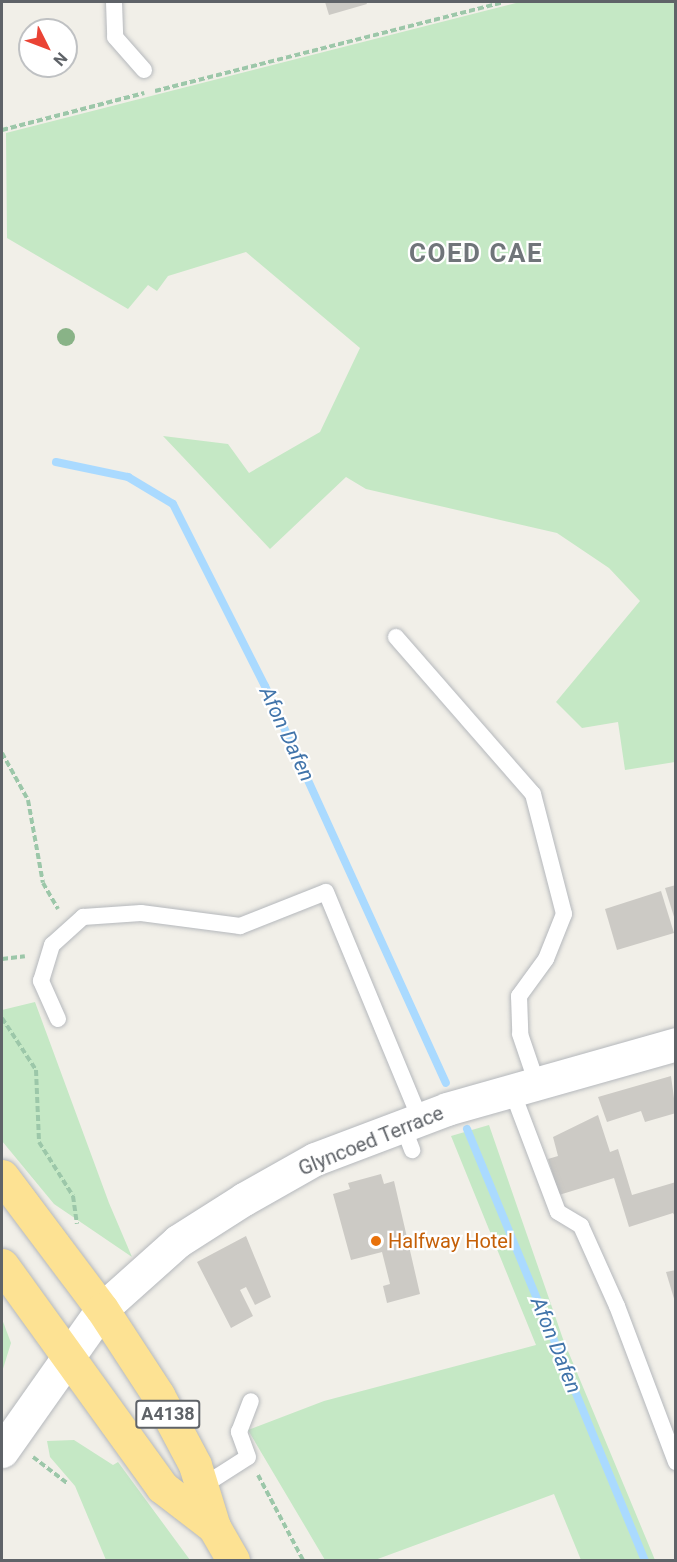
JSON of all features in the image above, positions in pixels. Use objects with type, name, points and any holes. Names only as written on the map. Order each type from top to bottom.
[{"type":"highway","name":"A4138","points":[[2,1176],[102,1309],[158,1395],[191,1493],[233,1560]]},
{"type":"highway","name":"A4138","points":[[2,1265],[65,1357],[162,1486],[191,1493]]},
{"type":"street","name":"Glyncoed Terrace","points":[[15,1452],[65,1357],[102,1309],[178,1240],[244,1199],[315,1159],[412,1132],[524,1087],[675,1044]]},
{"type":"lane","points":[[114,2],[116,37],[144,70]]},
{"type":"lane","points":[[396,637],[533,794],[564,914],[546,959],[519,996],[524,1087],[558,1212],[581,1226],[617,1305],[675,1462]]},
{"type":"lane","points":[[58,1019],[41,981],[52,945],[83,917],[141,913],[240,926],[326,892],[412,1132]]},
{"type":"lane","points":[[191,1493],[248,1457],[239,1432],[251,1401]]},
{"type":"path","points":[[2,130],[502,2]]},
{"type":"path","points":[[2,756],[28,800],[43,883],[60,913],[83,917]]},
{"type":"path","points":[[2,959],[20,957]]},
{"type":"path","points":[[2,1018],[36,1070],[39,1142],[73,1196],[78,1224],[53,1244]]},
{"type":"path","points":[[15,1452],[67,1483]]},
{"type":"green space","points":[[520,2],[675,2],[675,762],[625,770],[618,722],[582,728],[556,702],[640,601],[609,568],[557,533],[366,489],[346,477],[270,549],[163,436],[228,444],[249,473],[320,432],[360,348],[246,252],[168,276],[157,291],[148,285],[128,309],[7,238],[6,133]]},
{"type":"green space","points":[[35,1002],[109,1203],[132,1257],[54,1204],[2,1141],[2,1010]]},
{"type":"green space","points":[[489,1125],[563,1339],[655,1560],[581,1560],[554,1494],[375,1560],[325,1560],[248,1430],[324,1401],[536,1345],[451,1136]]},
{"type":"green space","points":[[2,1319],[11,1343],[2,1372]]},
{"type":"green space","points":[[74,1440],[113,1465],[118,1462],[190,1560],[106,1560],[75,1486],[50,1457],[47,1441]]},
{"type":"building","points":[[325,2],[366,2],[367,4],[329,15]]},
{"type":"building","points":[[676,885],[676,920],[675,920],[665,888]]},
{"type":"building","points":[[661,891],[674,933],[617,950],[605,909]]},
{"type":"building","points":[[671,1076],[676,1113],[645,1122],[641,1111],[607,1122],[598,1097]]},
{"type":"building","points":[[598,1115],[610,1152],[618,1149],[632,1195],[676,1182],[676,1218],[673,1213],[629,1227],[614,1178],[559,1195],[548,1159],[558,1156],[553,1137]]},
{"type":"building","name":"Halfway Hotel","points":[[381,1174],[384,1184],[394,1181],[420,1294],[387,1303],[383,1286],[390,1284],[382,1252],[351,1260],[333,1194],[350,1189],[348,1183]]},
{"type":"building","points":[[246,1236],[271,1297],[255,1305],[246,1287],[240,1290],[253,1316],[231,1328],[197,1262]]},
{"type":"building","points":[[676,1270],[676,1302],[675,1302],[666,1272]]},
{"type":"waterway","name":"Afon Dafen","points":[[56,462],[128,477],[173,504],[265,686],[446,1083]]},
{"type":"waterway","name":"Afon Dafen","points":[[467,1129],[645,1560]]},
{"type":"place","name":"Halfway Hotel","points":[[376,1241]]},
{"type":"district","name":"COED CAE","points":[[476,254]]}]
